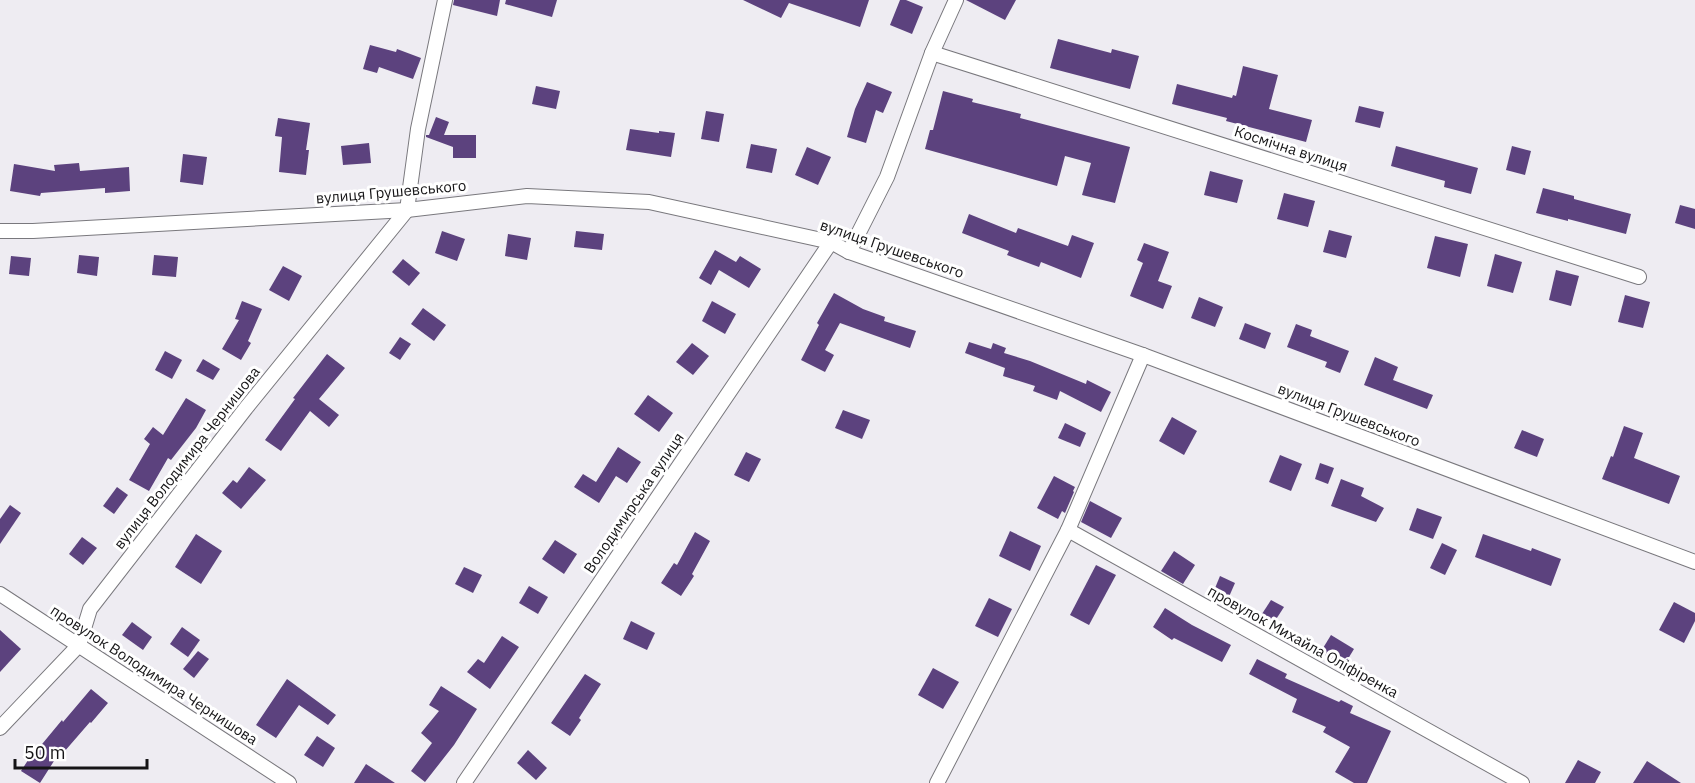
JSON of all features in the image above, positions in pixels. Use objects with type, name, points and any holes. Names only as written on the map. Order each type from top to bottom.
[{"type":"street","points":[[407,210],[418,129],[445,0]]},
{"type":"street","points":[[849,252],[887,177],[932,53],[956,0]]},
{"type":"street","name":"Космічна вулиця","points":[[932,53],[1639,278]]},
{"type":"street","name":"вулиця Грушевського","points":[[0,231],[407,210],[527,196],[649,201],[831,242],[849,252],[1143,355],[1695,562]]},
{"type":"street","name":"вулиця Володимира Чернишова","points":[[0,728],[79,645],[90,609],[246,408],[407,210]]},
{"type":"street","name":"Володимирська вулиця","points":[[464,783],[831,242]]},
{"type":"street","points":[[937,783],[1068,530],[1143,355]]},
{"type":"street","name":"провулок Михайла Оліфіренка","points":[[1068,530],[1522,783]]},
{"type":"street","name":"провулок Володимира Чернишова","points":[[0,594],[289,783]]},
{"type":"building","points":[[454,0],[500,0],[497,16],[453,5]]},
{"type":"building","points":[[506,0],[557,0],[552,17],[505,4]]},
{"type":"building","points":[[743,0],[869,0],[860,27],[789,3],[781,18]]},
{"type":"building","points":[[900,0],[923,7],[912,34],[890,25]]},
{"type":"building","points":[[966,0],[1016,0],[1005,20]]},
{"type":"building","points":[[1058,39],[1111,53],[1112,49],[1139,56],[1130,89],[1050,68]]},
{"type":"building","points":[[370,45],[396,52],[397,49],[421,58],[413,79],[379,67],[377,73],[363,69]]},
{"type":"building","points":[[1243,66],[1278,75],[1269,109],[1312,120],[1306,142],[1172,104],[1177,84],[1232,98],[1233,95],[1236,96]]},
{"type":"building","points":[[867,82],[892,92],[883,113],[876,110],[866,143],[847,137],[855,109]]},
{"type":"building","points":[[536,86],[560,91],[556,109],[532,104]]},
{"type":"building","points":[[943,91],[973,99],[972,102],[1021,114],[1020,118],[1130,147],[1115,203],[1082,195],[1091,163],[1065,156],[1057,186],[925,149],[930,130],[933,130]]},
{"type":"building","points":[[1359,106],[1384,112],[1380,128],[1355,122]]},
{"type":"building","points":[[706,111],[724,114],[719,142],[701,139]]},
{"type":"building","points":[[436,117],[449,122],[444,135],[476,135],[476,158],[453,158],[453,147],[426,137]]},
{"type":"building","points":[[278,118],[310,123],[306,150],[309,150],[306,175],[279,172],[282,137],[275,136]]},
{"type":"building","points":[[630,129],[675,133],[671,157],[626,150]]},
{"type":"building","points":[[369,143],[371,163],[343,165],[341,146]]},
{"type":"building","points":[[751,144],[777,149],[772,173],[746,168]]},
{"type":"building","points":[[1396,146],[1478,168],[1471,194],[1444,187],[1445,181],[1391,166]]},
{"type":"building","points":[[1512,146],[1531,151],[1525,175],[1506,170]]},
{"type":"building","points":[[807,147],[831,157],[818,185],[795,175]]},
{"type":"building","points":[[183,154],[207,157],[203,185],[180,182]]},
{"type":"building","points":[[79,163],[80,171],[129,167],[130,191],[105,193],[105,188],[41,193],[40,196],[10,191],[14,164],[55,171],[54,165]]},
{"type":"building","points":[[1210,171],[1243,180],[1237,203],[1204,195]]},
{"type":"building","points":[[1543,188],[1631,214],[1626,234],[1536,213]]},
{"type":"building","points":[[1284,193],[1315,201],[1308,227],[1277,219]]},
{"type":"building","points":[[1680,205],[1695,209],[1695,229],[1675,223]]},
{"type":"building","points":[[969,214],[1016,233],[1018,228],[1068,246],[1072,235],[1094,243],[1081,278],[1041,262],[1039,267],[1007,255],[1009,251],[962,233]]},
{"type":"building","points":[[1329,230],[1352,236],[1346,258],[1323,252]]},
{"type":"building","points":[[442,231],[465,239],[457,261],[435,253]]},
{"type":"building","points":[[576,231],[604,234],[602,250],[574,247]]},
{"type":"building","points":[[508,234],[531,238],[527,260],[505,256]]},
{"type":"building","points":[[1435,236],[1468,244],[1460,277],[1427,268]]},
{"type":"building","points":[[1144,243],[1169,252],[1158,281],[1172,286],[1163,309],[1130,296],[1143,263],[1137,260]]},
{"type":"building","points":[[715,250],[736,262],[740,256],[761,269],[749,288],[719,270],[711,285],[699,278]]},
{"type":"building","points":[[1495,254],[1522,262],[1513,293],[1487,286]]},
{"type":"building","points":[[79,255],[99,257],[97,276],[77,273]]},
{"type":"building","points":[[154,255],[178,257],[176,277],[152,275]]},
{"type":"building","points":[[11,256],[31,258],[29,276],[9,274]]},
{"type":"building","points":[[403,259],[420,273],[409,286],[392,272]]},
{"type":"building","points":[[283,266],[302,276],[289,301],[269,290]]},
{"type":"building","points":[[1556,270],[1579,276],[1571,306],[1549,300]]},
{"type":"building","points":[[834,293],[863,309],[885,317],[884,321],[916,331],[910,348],[840,323],[825,350],[834,355],[825,372],[801,360],[819,325],[817,323]]},
{"type":"building","points":[[1625,295],[1650,302],[1643,328],[1618,322]]},
{"type":"building","points":[[1199,297],[1223,307],[1215,327],[1191,318]]},
{"type":"building","points":[[242,301],[262,309],[248,341],[251,343],[241,360],[222,349],[239,320],[235,319]]},
{"type":"building","points":[[712,301],[736,314],[725,334],[702,321]]},
{"type":"building","points":[[423,308],[446,325],[434,341],[411,324]]},
{"type":"building","points":[[1245,323],[1271,333],[1265,349],[1239,339]]},
{"type":"building","points":[[1296,324],[1312,330],[1310,336],[1349,351],[1340,373],[1325,367],[1327,362],[1287,347]]},
{"type":"building","points":[[400,337],[411,344],[400,360],[389,353]]},
{"type":"building","points":[[969,342],[991,349],[993,343],[1006,348],[1004,353],[1086,384],[1087,380],[1111,392],[1101,412],[1060,391],[1057,400],[1033,391],[1035,386],[1003,376],[1005,368],[965,353]]},
{"type":"building","points":[[692,343],[709,356],[693,375],[676,362]]},
{"type":"building","points":[[165,351],[182,360],[172,379],[155,370]]},
{"type":"building","points":[[327,354],[345,368],[319,399],[339,415],[329,427],[310,411],[281,451],[265,440],[295,399],[293,398]]},
{"type":"building","points":[[1375,357],[1398,367],[1393,380],[1433,395],[1427,409],[1364,385]]},
{"type":"building","points":[[203,359],[220,369],[213,380],[196,371]]},
{"type":"building","points":[[648,395],[673,413],[659,432],[634,414]]},
{"type":"building","points":[[186,398],[206,410],[196,428],[171,460],[168,458],[149,491],[129,480],[150,444],[144,439],[153,427],[163,435]]},
{"type":"building","points":[[843,410],[870,420],[862,439],[835,428]]},
{"type":"building","points":[[1172,417],[1197,431],[1184,455],[1159,441]]},
{"type":"building","points":[[1065,423],[1086,433],[1080,447],[1058,438]]},
{"type":"building","points":[[1624,426],[1643,433],[1634,458],[1680,476],[1669,504],[1602,479]]},
{"type":"building","points":[[1522,430],[1544,439],[1537,457],[1514,448]]},
{"type":"building","points":[[618,447],[641,462],[627,483],[616,476],[599,503],[574,487],[583,474],[596,482]]},
{"type":"building","points":[[746,452],[761,459],[749,482],[734,475]]},
{"type":"building","points":[[1280,455],[1302,464],[1291,491],[1269,482]]},
{"type":"building","points":[[1320,463],[1334,468],[1328,484],[1315,479]]},
{"type":"building","points":[[249,467],[266,480],[241,509],[222,493],[233,480],[237,483]]},
{"type":"building","points":[[1054,476],[1075,487],[1065,513],[1062,511],[1058,519],[1037,508]]},
{"type":"building","points":[[1341,479],[1364,488],[1361,496],[1384,508],[1376,522],[1331,506]]},
{"type":"building","points":[[117,487],[128,495],[114,514],[103,506]]},
{"type":"building","points":[[1090,501],[1122,518],[1111,538],[1081,522]]},
{"type":"building","points":[[10,505],[21,513],[0,544],[0,519]]},
{"type":"building","points":[[1417,508],[1442,517],[1433,539],[1409,530]]},
{"type":"building","points":[[1010,531],[1041,546],[1030,571],[999,556]]},
{"type":"building","points":[[695,532],[710,541],[692,574],[694,576],[681,596],[661,583],[674,563],[677,565]]},
{"type":"building","points":[[196,534],[222,551],[201,584],[175,567]]},
{"type":"building","points":[[1483,534],[1561,559],[1551,586],[1475,557]]},
{"type":"building","points":[[82,537],[97,548],[83,565],[69,554]]},
{"type":"building","points":[[555,540],[577,554],[564,574],[542,559]]},
{"type":"building","points":[[1442,543],[1457,550],[1445,575],[1430,568]]},
{"type":"building","points":[[1174,551],[1195,565],[1183,584],[1161,571]]},
{"type":"building","points":[[1096,565],[1116,575],[1089,625],[1070,615]]},
{"type":"building","points":[[464,567],[482,575],[473,593],[455,584]]},
{"type":"building","points":[[1220,576],[1235,583],[1228,599],[1213,593]]},
{"type":"building","points":[[529,586],[548,597],[538,614],[519,603]]},
{"type":"building","points":[[989,598],[1012,609],[998,637],[975,626]]},
{"type":"building","points":[[1271,600],[1284,607],[1273,624],[1260,617]]},
{"type":"building","points":[[1674,602],[1695,613],[1695,621],[1684,643],[1659,630]]},
{"type":"building","points":[[1165,608],[1231,645],[1222,662],[1174,638],[1172,640],[1153,627]]},
{"type":"building","points":[[631,621],[655,633],[647,650],[623,639]]},
{"type":"building","points":[[132,622],[152,637],[143,650],[122,635]]},
{"type":"building","points":[[182,627],[200,640],[188,657],[170,644]]},
{"type":"building","points":[[0,630],[21,649],[0,672]]},
{"type":"building","points":[[1331,635],[1354,649],[1343,667],[1320,653]]},
{"type":"building","points":[[502,636],[519,647],[490,689],[467,672],[478,659],[484,663]]},
{"type":"building","points":[[198,651],[209,659],[194,678],[183,669]]},
{"type":"building","points":[[1257,659],[1287,674],[1285,678],[1353,706],[1350,713],[1391,731],[1367,783],[1354,783],[1335,772],[1350,747],[1323,732],[1326,727],[1292,712],[1297,699],[1249,674]]},
{"type":"building","points":[[933,668],[959,682],[943,709],[918,695]]},
{"type":"building","points":[[585,674],[601,684],[570,736],[551,723]]},
{"type":"building","points":[[287,679],[336,715],[328,725],[299,705],[276,738],[256,725]]},
{"type":"building","points":[[441,686],[477,709],[454,745],[425,782],[411,771],[432,743],[421,733],[439,711],[429,705]]},
{"type":"building","points":[[91,689],[108,703],[64,752],[61,750],[40,783],[21,771],[32,754]]},
{"type":"building","points":[[317,736],[335,748],[323,767],[304,755]]},
{"type":"building","points":[[528,750],[547,768],[536,780],[517,763]]},
{"type":"building","points":[[1578,760],[1601,772],[1595,783],[1565,783]]},
{"type":"building","points":[[1647,761],[1681,783],[1633,783]]},
{"type":"building","points":[[366,764],[395,783],[354,783]]}]
